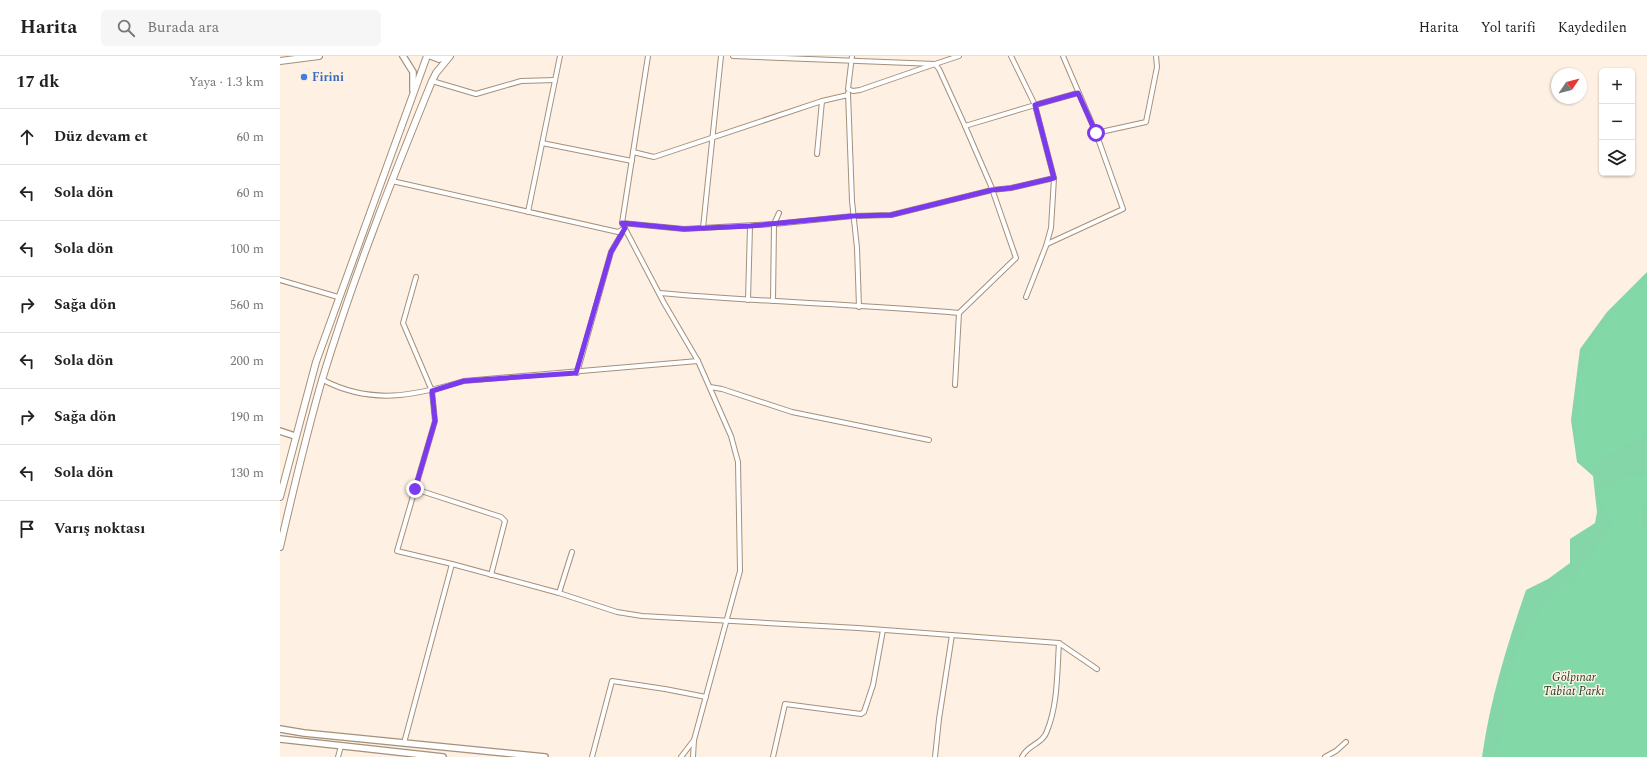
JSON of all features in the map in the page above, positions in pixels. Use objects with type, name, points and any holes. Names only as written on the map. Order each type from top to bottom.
[{"type":"main road","points":[[280,61],[319,56]]},
{"type":"main road","points":[[280,497],[295,436],[316,362],[338,297],[427,56]]},
{"type":"main road","points":[[431,56],[440,58],[450,56]]},
{"type":"main road","points":[[280,547],[294,483],[322,380],[359,268],[432,81],[436,73],[450,56]]},
{"type":"street","points":[[403,56],[413,72],[413,95]]},
{"type":"street","points":[[528,212],[560,56]]},
{"type":"street","points":[[648,56],[622,223],[659,293],[698,361],[731,436],[738,462],[740,571],[694,740],[693,757]]},
{"type":"street","points":[[703,228],[721,56]]},
{"type":"street","points":[[732,56],[852,58],[934,64],[939,69],[992,190],[1016,258],[959,313],[955,385]]},
{"type":"street","points":[[848,89],[853,91],[860,90],[959,56]]},
{"type":"street","points":[[1011,56],[1035,105],[1054,178],[1051,228],[1047,244],[1026,297]]},
{"type":"street","points":[[1047,244],[1123,209],[1096,133],[1063,56]]},
{"type":"street","points":[[1096,133],[1146,122],[1156,67],[1156,56]]},
{"type":"street","points":[[852,58],[848,95],[853,216],[857,248],[859,307]]},
{"type":"street","points":[[432,81],[476,94],[521,81],[556,80]]},
{"type":"street","points":[[964,126],[1078,93]]},
{"type":"street","points":[[633,152],[654,157],[713,136],[822,101],[848,95]]},
{"type":"street","points":[[818,154],[822,101]]},
{"type":"street","points":[[542,143],[632,161]]},
{"type":"street","points":[[622,223],[684,229],[750,226],[853,216],[891,215],[992,190],[1011,188],[1054,178]]},
{"type":"street","points":[[392,181],[618,232],[625,228]]},
{"type":"street","points":[[773,301],[774,224],[778,213]]},
{"type":"street","points":[[748,300],[750,226]]},
{"type":"street","points":[[576,373],[611,252],[625,228]]},
{"type":"street","points":[[416,277],[403,323],[432,391],[435,421],[397,551],[452,564],[617,612],[642,616],[883,630],[1059,643],[1096,669]]},
{"type":"street","points":[[280,280],[338,297]]},
{"type":"street","points":[[659,293],[859,307],[908,308],[959,313]]},
{"type":"street","points":[[322,380],[338,388],[383,397],[432,391],[464,381],[576,373],[698,361]]},
{"type":"street","points":[[710,387],[722,389],[792,412],[929,440]]},
{"type":"street","points":[[280,431],[295,436]]},
{"type":"street","points":[[415,489],[502,517],[505,521],[491,575]]},
{"type":"street","points":[[559,594],[572,552]]},
{"type":"street","points":[[404,743],[452,564]]},
{"type":"street","points":[[773,757],[785,704],[861,714],[864,712],[873,685],[883,630]]},
{"type":"street","points":[[935,757],[939,719],[952,635]]},
{"type":"street","points":[[1022,757],[1024,751],[1042,740],[1047,732],[1055,704],[1059,643]]},
{"type":"street","points":[[592,757],[612,681],[706,697]]},
{"type":"street","points":[[280,729],[304,733],[545,757]]},
{"type":"street","points":[[280,739],[442,757]]},
{"type":"street","points":[[681,757],[694,740]]},
{"type":"street","points":[[1325,757],[1336,751],[1346,742]]},
{"type":"street","points":[[338,757],[341,746]]},
{"type":"green space","name":"Gölpınar Tabiat Parkı","points":[[1647,272],[1647,757],[1482,757],[1494,694],[1512,631],[1526,590],[1548,579],[1570,563],[1570,539],[1595,523],[1597,512],[1593,476],[1577,462],[1571,420],[1580,349],[1607,312]]},
{"type":"green space","points":[[1647,279],[1647,433],[1591,465],[1576,454],[1580,375],[1594,336],[1630,294]]},
{"type":"green space","name":"Gölpınar Tabiat Parkı","points":[[1647,475],[1647,506],[1644,507],[1642,528],[1647,530],[1647,757],[1495,757],[1503,729],[1505,688],[1519,644],[1545,601],[1571,582],[1613,524],[1598,494],[1624,477]]},
{"type":"place","name":"Firini","points":[[304,77]]},
{"type":"route","points":[[415,489],[435,421],[432,391],[464,381],[576,373],[611,252],[625,228],[622,223],[684,229],[750,226],[853,216],[891,215],[992,190],[1011,188],[1054,178],[1035,105],[1078,93],[1096,133]]}]
